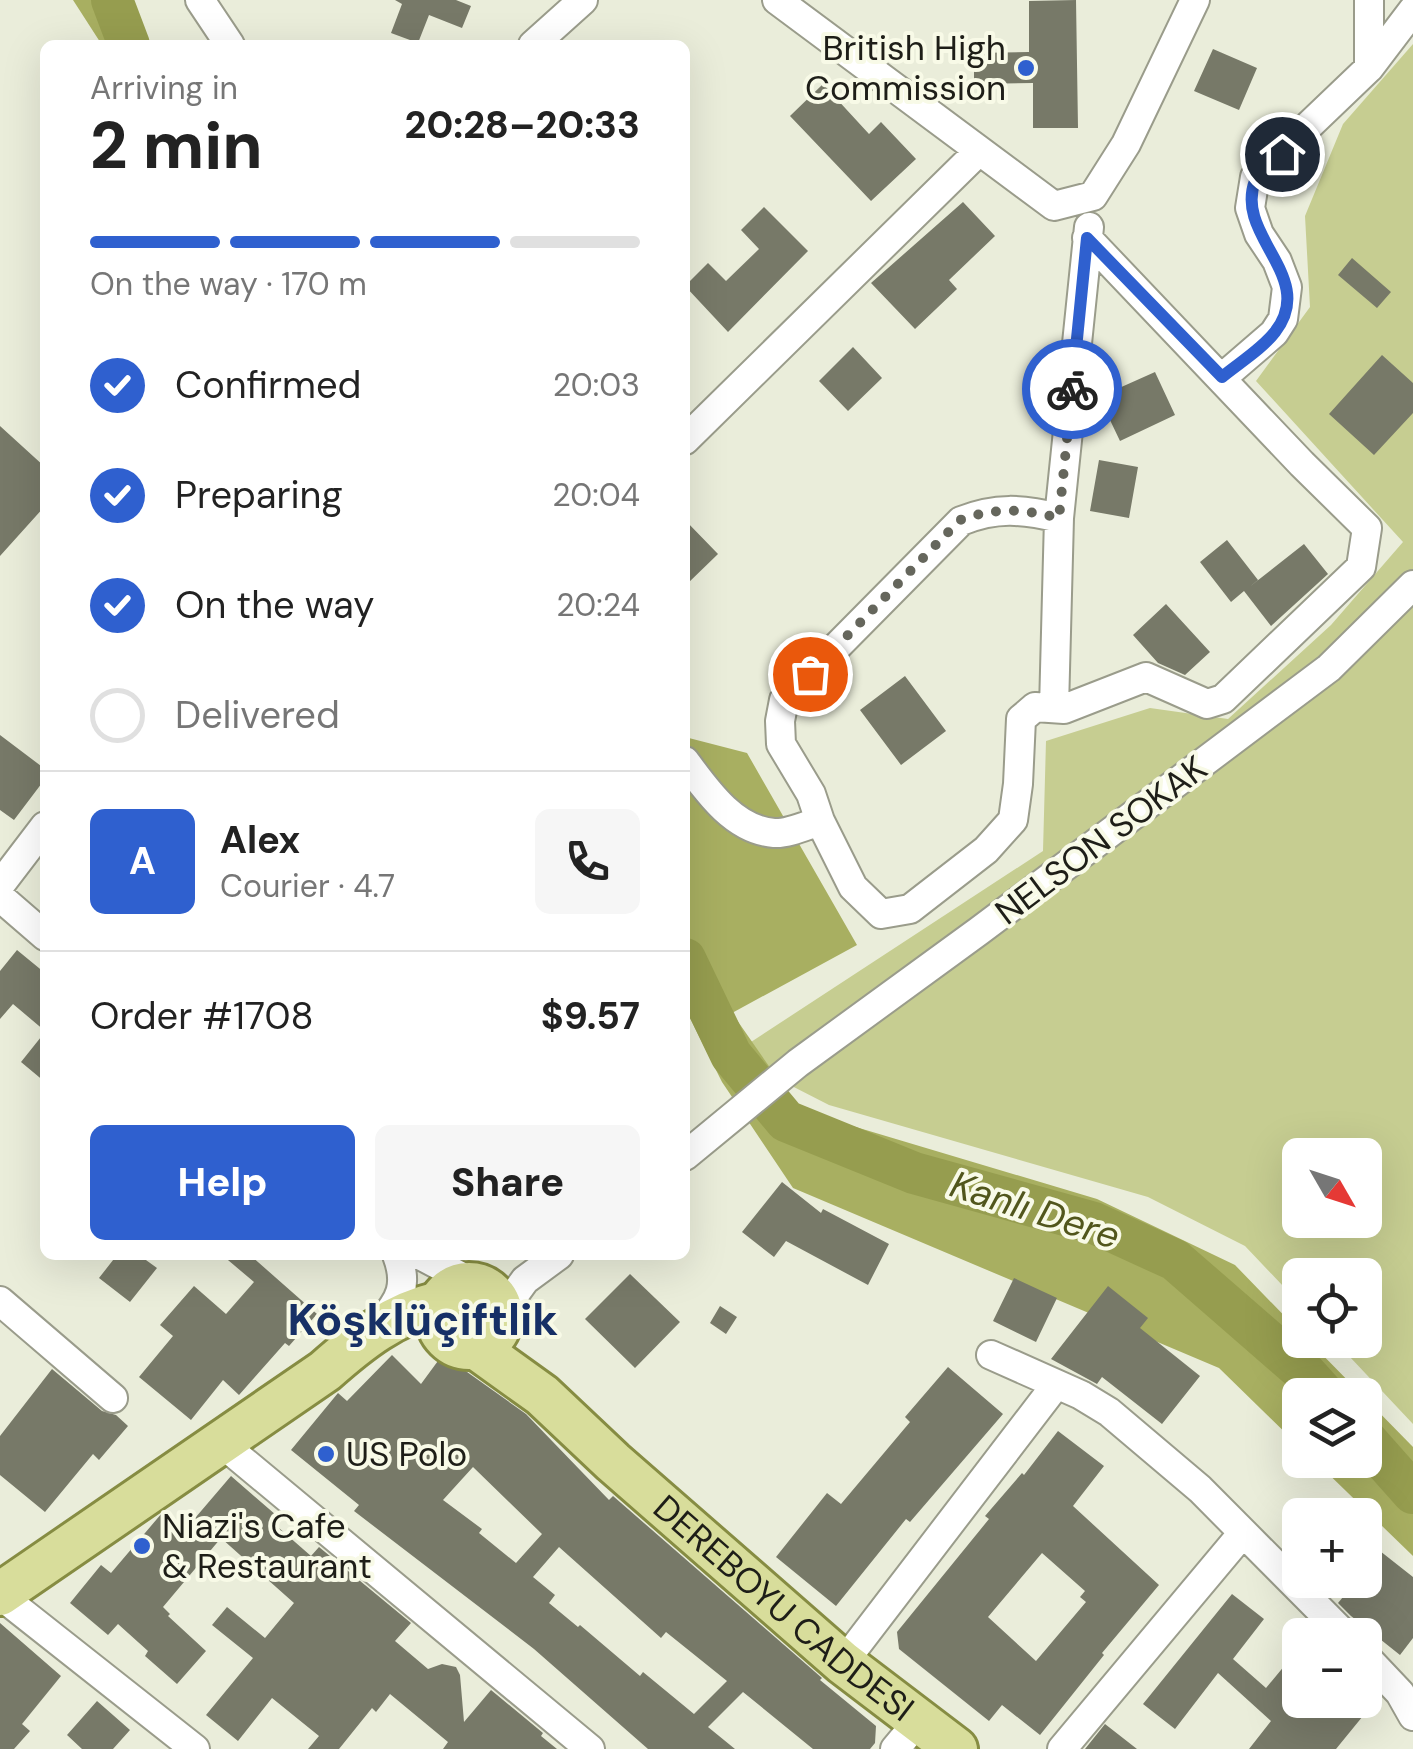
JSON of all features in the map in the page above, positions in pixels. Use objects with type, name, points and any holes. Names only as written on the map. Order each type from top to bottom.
[{"type":"main road","points":[[0,1595],[324,1370],[369,1334],[409,1312],[476,1307]]},
{"type":"main road","points":[[324,1370],[398,1347],[476,1307]]},
{"type":"main road","name":"DEREBOYU CADDESI","points":[[476,1307],[542,1395],[843,1663],[907,1734],[956,1749]]},
{"type":"street","points":[[200,0],[227,40]]},
{"type":"street","points":[[539,40],[583,0]]},
{"type":"street","points":[[777,0],[1054,206],[1093,196]]},
{"type":"street","points":[[1054,708],[1059,518],[1093,196],[1126,144],[1195,0]]},
{"type":"street","points":[[1369,0],[1369,68]]},
{"type":"street","points":[[1222,377],[1274,333],[1283,319],[1287,287],[1250,208],[1255,177],[1369,68],[1413,10]]},
{"type":"street","points":[[690,435],[980,150]]},
{"type":"street","points":[[1059,518],[1023,509],[989,510],[960,520],[784,700],[781,744],[811,794],[820,821],[854,888],[881,914],[910,909],[986,850],[1013,820],[1021,719],[1035,708],[1064,709],[1146,677],[1207,704],[1222,699],[1361,567],[1367,528],[1087,238]]},
{"type":"street","name":"NELSON SOKAK","points":[[690,1152],[777,1079],[1328,668],[1413,585]]},
{"type":"street","points":[[690,768],[706,790],[744,826],[777,834],[820,821]]},
{"type":"street","points":[[0,886],[40,833]]},
{"type":"street","points":[[0,897],[40,932]]},
{"type":"street","points":[[369,1334],[402,1296],[401,1260]]},
{"type":"street","name":"DEREBOYU CADDESI","points":[[407,1260],[476,1307]]},
{"type":"street","name":"DEREBOYU CADDESI","points":[[425,1260],[476,1307]]},
{"type":"street","points":[[476,1307],[551,1260]]},
{"type":"street","points":[[0,1301],[114,1398]]},
{"type":"street","points":[[991,1355],[1109,1412],[1200,1489],[1328,1618]]},
{"type":"street","points":[[843,1663],[1056,1386]]},
{"type":"street","points":[[219,1440],[590,1749]]},
{"type":"street","points":[[1062,1749],[1242,1534]]},
{"type":"street","points":[[0,1595],[182,1745]]},
{"type":"street","points":[[1382,1674],[1400,1693],[1413,1716]]},
{"type":"green space","points":[[73,0],[130,0],[145,40],[99,40]]},
{"type":"green space","points":[[1413,44],[1413,1424],[1382,1391],[1382,1378],[1370,1378],[1351,1358],[1382,1358],[1382,1258],[1282,1258],[1282,1285],[1245,1246],[1148,1197],[829,1105],[731,1055],[1043,851],[1046,741],[1150,708],[1228,719],[1331,625],[1403,542],[1256,381],[1310,307],[1305,216],[1343,124]]},
{"type":"green space","points":[[690,738],[747,753],[857,945],[732,1013],[796,1105],[829,1119],[1097,1199],[1235,1265],[1282,1313],[1282,1358],[1326,1358],[1345,1378],[1282,1378],[1282,1429],[1219,1368],[793,1188],[722,1082],[690,1018]]},
{"type":"green space","points":[[1382,1415],[1413,1447],[1413,1556],[1382,1526],[1382,1498],[1353,1498],[1333,1478],[1382,1478]]},
{"type":"building","points":[[395,0],[456,0],[471,6],[462,28],[429,15],[419,40],[410,40],[391,33],[402,4]]},
{"type":"building","name":"British High Commission","points":[[1076,0],[1078,128],[1033,128],[1033,83],[974,84],[974,53],[1029,52],[1029,1]]},
{"type":"building","points":[[1213,49],[1257,68],[1239,110],[1194,91]]},
{"type":"building","points":[[823,84],[869,134],[881,122],[916,159],[871,201],[790,116]]},
{"type":"building","points":[[963,202],[995,236],[949,280],[957,289],[915,329],[871,283]]},
{"type":"building","points":[[764,207],[808,251],[728,332],[690,291],[690,281],[708,263],[726,281],[759,249],[741,230]]},
{"type":"building","points":[[1352,258],[1391,292],[1377,308],[1338,275]]},
{"type":"building","points":[[853,347],[882,378],[848,411],[819,381]]},
{"type":"building","points":[[1382,355],[1413,383],[1413,413],[1374,455],[1329,414]]},
{"type":"building","points":[[1155,372],[1175,415],[1120,441],[1099,397]]},
{"type":"building","points":[[0,426],[40,462],[40,512],[0,556]]},
{"type":"building","points":[[1099,460],[1138,467],[1129,518],[1090,511]]},
{"type":"building","points":[[690,525],[718,554],[690,581]]},
{"type":"building","points":[[1227,540],[1258,580],[1248,588],[1304,544],[1328,574],[1271,626],[1244,591],[1231,602],[1200,562]]},
{"type":"building","points":[[1166,604],[1210,652],[1185,675],[1158,663],[1133,635]]},
{"type":"building","points":[[905,676],[946,731],[901,765],[860,710]]},
{"type":"building","points":[[0,735],[40,765],[40,786],[14,820],[0,810]]},
{"type":"building","points":[[17,950],[40,969],[40,1027],[13,1004],[0,1019],[0,971]]},
{"type":"building","points":[[40,1038],[40,1078],[21,1062]]},
{"type":"building","points":[[782,1182],[821,1213],[823,1209],[889,1244],[868,1285],[786,1241],[774,1257],[742,1232]]},
{"type":"building","points":[[113,1260],[146,1260],[157,1268],[130,1302],[99,1278]]},
{"type":"building","points":[[228,1260],[256,1260],[317,1314],[239,1395],[223,1380],[191,1420],[139,1377],[173,1336],[160,1325],[194,1286],[226,1314],[254,1282]]},
{"type":"building","points":[[630,1274],[680,1322],[635,1368],[585,1319]]},
{"type":"building","points":[[1014,1278],[1057,1298],[1036,1342],[993,1321]]},
{"type":"building","points":[[1108,1286],[1148,1318],[1140,1328],[1200,1376],[1162,1424],[1102,1377],[1097,1384],[1051,1359]]},
{"type":"building","points":[[720,1306],[737,1317],[726,1334],[710,1323]]},
{"type":"building","points":[[446,1350],[460,1367],[526,1414],[609,1500],[613,1496],[876,1726],[875,1743],[870,1749],[813,1749],[743,1692],[708,1727],[735,1749],[648,1749],[534,1649],[354,1511],[359,1505],[291,1450],[338,1393],[347,1401],[392,1355],[421,1384]],"holes":[[[473,1467],[542,1534],[516,1563],[479,1533],[482,1529],[443,1500]],[[559,1547],[661,1638],[666,1632],[727,1681],[694,1714],[578,1627],[549,1603],[555,1595],[533,1577]]]},
{"type":"building","points":[[948,1367],[1003,1414],[910,1522],[906,1519],[836,1606],[776,1557],[827,1493],[841,1504],[910,1422],[905,1417]]},
{"type":"building","points":[[52,1369],[102,1411],[116,1415],[128,1426],[99,1460],[93,1454],[45,1512],[0,1475],[0,1436]]},
{"type":"building","points":[[1058,1431],[1104,1466],[1073,1506],[1159,1585],[1040,1735],[1002,1705],[989,1721],[899,1649],[897,1632],[989,1519],[985,1516]],"holes":[[[1042,1553],[1085,1591],[1080,1597],[1086,1602],[1036,1661],[988,1617]]]},
{"type":"building","points":[[231,1476],[276,1515],[271,1521],[311,1556],[319,1547],[411,1623],[395,1641],[428,1669],[442,1664],[456,1667],[464,1722],[491,1690],[557,1749],[443,1749],[448,1742],[390,1694],[376,1712],[372,1708],[339,1749],[308,1749],[319,1736],[272,1698],[238,1741],[206,1715],[253,1658],[212,1625],[227,1607],[265,1638],[294,1603],[221,1538],[163,1607],[206,1651],[177,1684],[145,1656],[148,1651],[118,1624],[108,1635],[70,1603],[101,1565],[111,1573],[162,1513],[184,1531]]},
{"type":"building","points":[[1382,1553],[1413,1577],[1413,1638],[1400,1655],[1382,1641],[1382,1618],[1354,1618],[1338,1603],[1342,1598],[1382,1598]]},
{"type":"building","points":[[1232,1594],[1264,1619],[1233,1659],[1266,1688],[1282,1669],[1282,1718],[1361,1718],[1336,1749],[1249,1749],[1271,1721],[1218,1673],[1175,1729],[1143,1704]]},
{"type":"building","points":[[0,1623],[61,1676],[22,1724],[30,1731],[14,1749],[0,1749]]},
{"type":"building","points":[[97,1701],[130,1730],[113,1749],[82,1749],[67,1735]]},
{"type":"building","points":[[1105,1724],[1137,1749],[1085,1749]]},
{"type":"waterway","points":[[112,0],[127,40]]},
{"type":"waterway","name":"Kanlı Dere","points":[[690,969],[731,1055],[786,1121],[914,1173],[1094,1223],[1175,1260],[1310,1378]]},
{"type":"waterway","name":"Kanlı Dere","points":[[1382,1458],[1413,1493]]},
{"type":"way so far","points":[[810,674],[960,520],[989,510],[1023,509],[1059,518],[1072,389]]},
{"type":"place","name":"British High Commission","points":[[1026,68]]},
{"type":"place","name":"US Polo","points":[[326,1454]]},
{"type":"place","name":"Niazi's Cafe & Restaurant","points":[[142,1546]]},
{"type":"district","name":"Köşklüçiftlik","points":[[423,1319]]},
{"type":"route","points":[[1072,389],[1087,238],[1222,377],[1274,333],[1283,319],[1287,287],[1250,208],[1255,177],[1282,154]]}]
